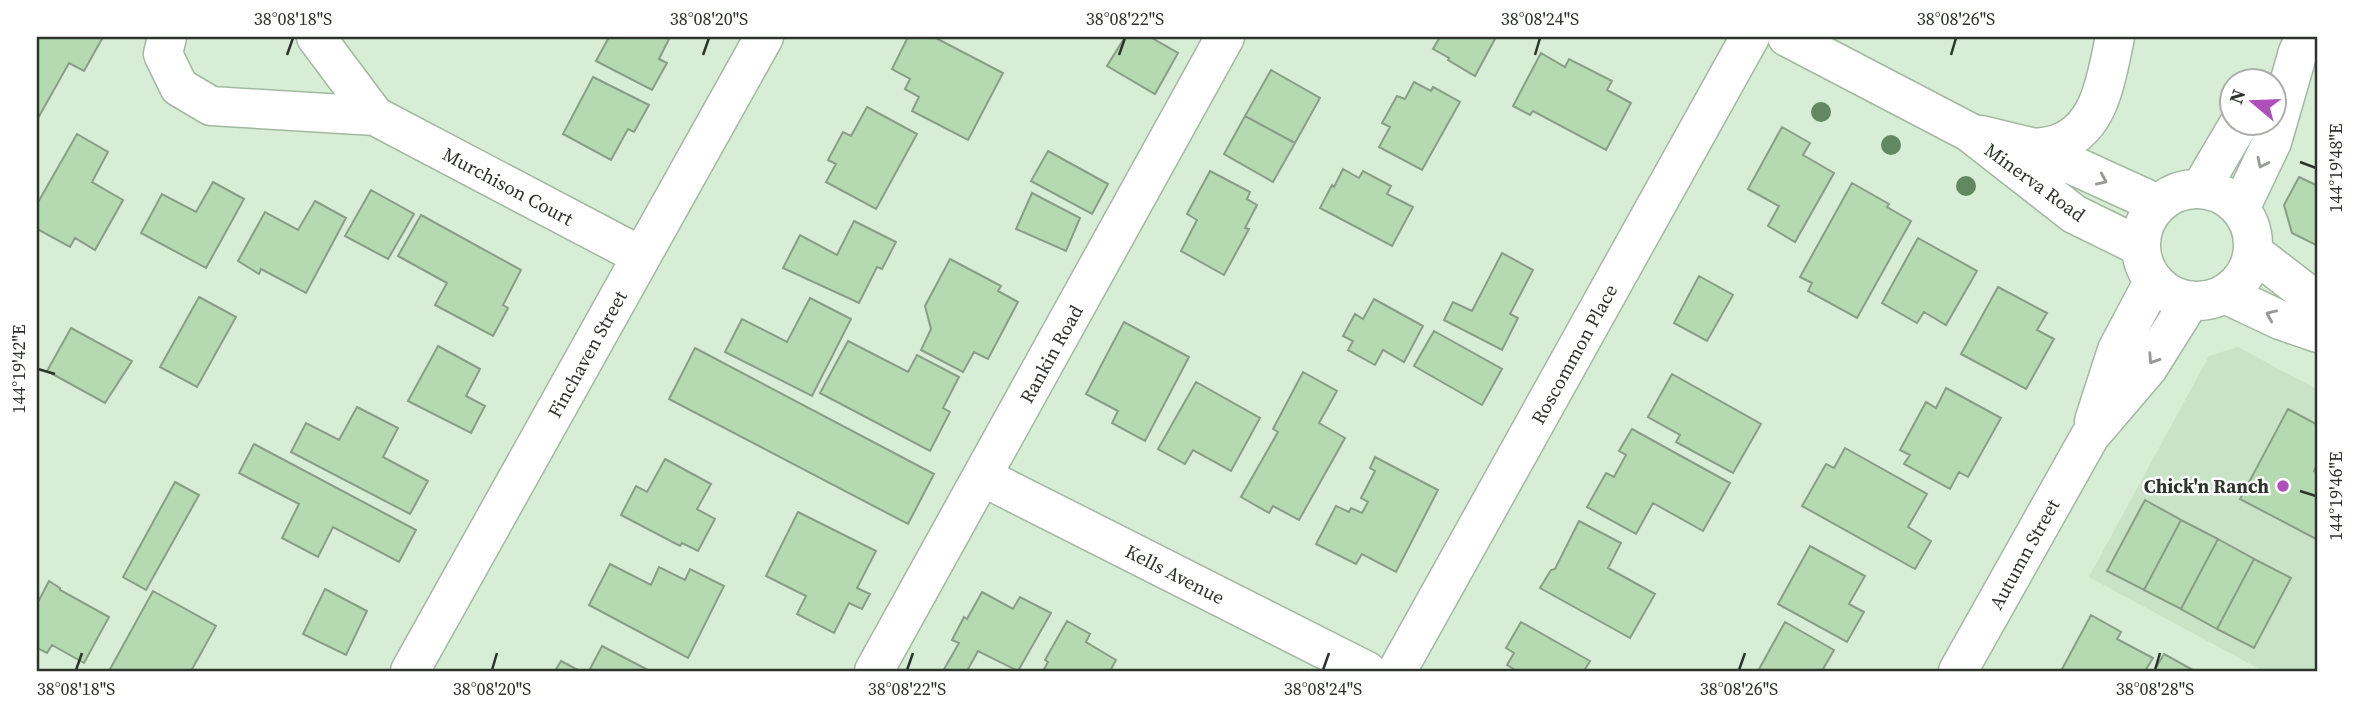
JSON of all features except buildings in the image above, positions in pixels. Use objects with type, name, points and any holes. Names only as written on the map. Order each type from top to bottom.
[{"type":"street","name":"Murchison Court","points":[[167,37],[163,54],[179,88],[211,106],[375,116],[641,256]]},
{"type":"street","name":"Murchison Court","points":[[316,37],[375,116]]},
{"type":"street","name":"Finchaven Street","points":[[410,671],[764,37]]},
{"type":"street","name":"Rankin Road","points":[[874,671],[1225,37]]},
{"type":"street","name":"Roscommon Place","points":[[1397,671],[1750,37]]},
{"type":"street","name":"Minerva Road","points":[[1787,37],[1969,132],[2074,214],[2147,264]]},
{"type":"street","points":[[2035,148],[2063,142],[2094,113],[2102,95],[2115,37]]},
{"type":"street","points":[[2240,208],[2272,142],[2292,56]]},
{"type":"street","name":"Minerva Road","points":[[1969,132],[2035,148],[2158,204]]},
{"type":"street","points":[[2200,188],[2232,136]]},
{"type":"street","points":[[2207,298],[2244,276],[2253,252],[2251,229],[2240,208],[2222,195],[2200,188],[2178,192],[2158,204],[2144,224],[2147,264],[2170,295],[2207,298],[2318,333]]},
{"type":"street","points":[[2253,252],[2318,302]]},
{"type":"street","name":"Autumn Street","points":[[2090,436],[2116,350],[2147,264]]},
{"type":"street","name":"Autumn Street","points":[[1958,671],[2090,436],[2207,298]]},
{"type":"street","name":"Kells Avenue","points":[[983,477],[1367,671]]},
{"type":"shaded area","points":[[2238,347],[2318,390],[2318,671],[2263,671],[2089,577],[2209,356]]},
{"type":"place","name":"Chick'n Ranch","points":[[2283,486]]}]
